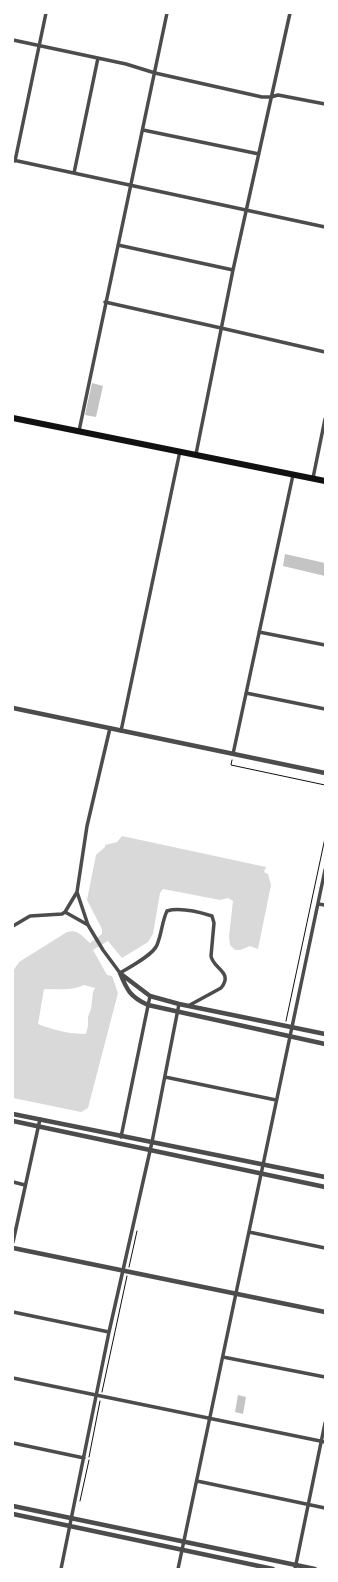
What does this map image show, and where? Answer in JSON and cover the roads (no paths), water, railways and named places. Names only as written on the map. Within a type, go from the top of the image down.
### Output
[{"type":"main road","points":[[13,418],[325,481]]},
{"type":"street","points":[[46,13],[14,161],[325,227]]},
{"type":"street","points":[[79,431],[167,13]]},
{"type":"street","points":[[196,454],[233,270],[290,13]]},
{"type":"street","points":[[13,40],[126,64],[155,73],[262,97],[278,95],[325,104]]},
{"type":"street","points":[[74,173],[98,58]]},
{"type":"street","points":[[143,130],[259,154]]},
{"type":"street","points":[[118,245],[233,270]]},
{"type":"street","points":[[105,302],[325,352]]},
{"type":"street","points":[[313,478],[325,420]]},
{"type":"street","points":[[120,731],[180,451]]},
{"type":"street","points":[[233,754],[293,474]]},
{"type":"street","points":[[259,632],[325,645]]},
{"type":"street","points":[[246,693],[325,709]]},
{"type":"street","points":[[13,708],[325,773]]},
{"type":"street","points":[[13,926],[30,916],[58,915],[65,912],[77,892],[87,826],[110,728]]},
{"type":"street","points":[[178,1569],[325,870]]},
{"type":"street","points":[[77,892],[88,925],[94,936],[102,950],[120,973],[128,991],[138,1000],[148,1005],[325,1044]]},
{"type":"street","points":[[318,904],[325,905]]},
{"type":"street","points":[[120,973],[155,950],[162,929],[164,917],[168,911],[174,909],[212,916],[214,923],[210,956],[212,961],[223,971],[225,977],[224,984],[221,988],[188,1006]]},
{"type":"street","points":[[65,912],[88,925]]},
{"type":"street","points":[[120,973],[150,996],[188,1006],[325,1034]]},
{"type":"street","points":[[121,1137],[150,996]]},
{"type":"street","points":[[61,1569],[109,1332],[126,1271],[179,1004]]},
{"type":"street","points":[[165,1077],[276,1100]]},
{"type":"street","points":[[13,1114],[325,1177]]},
{"type":"street","points":[[13,1242],[40,1119]]},
{"type":"street","points":[[13,1121],[325,1187]]},
{"type":"street","points":[[13,1182],[25,1185]]},
{"type":"street","points":[[249,1232],[325,1248]]},
{"type":"street","points":[[13,1248],[325,1312]]},
{"type":"street","points":[[13,1312],[109,1332]]},
{"type":"street","points":[[222,1357],[325,1377]]},
{"type":"street","points":[[13,1378],[323,1442]]},
{"type":"street","points":[[295,1567],[323,1442],[325,1423]]},
{"type":"street","points":[[13,1443],[84,1458]]},
{"type":"street","points":[[197,1481],[325,1508]]},
{"type":"street","points":[[13,1506],[183,1541],[295,1567],[315,1569]]},
{"type":"street","points":[[13,1514],[273,1569]]}]
